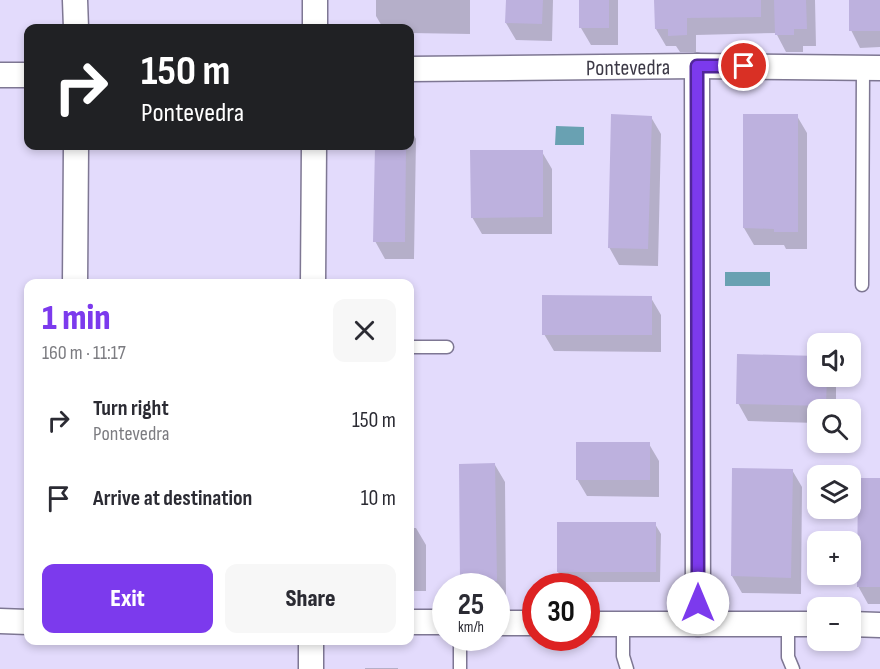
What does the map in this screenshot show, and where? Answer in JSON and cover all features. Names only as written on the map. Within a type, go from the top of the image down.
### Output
[{"type":"street","points":[[75,0],[76,24]]},
{"type":"street","points":[[315,0],[315,24]]},
{"type":"street","points":[[697,66],[698,624]]},
{"type":"street","name":"Pontevedra","points":[[414,69],[697,66],[872,68]]},
{"type":"street","points":[[0,75],[24,75]]},
{"type":"street","points":[[75,279],[76,150]]},
{"type":"street","points":[[313,279],[314,150]]},
{"type":"street","points":[[0,621],[24,622]]},
{"type":"street","points":[[414,622],[432,622]]},
{"type":"street","points":[[600,624],[807,624]]},
{"type":"street","points":[[861,624],[880,625]]},
{"type":"street","points":[[311,645],[311,669]]},
{"type":"lane","points":[[862,285],[872,68]]},
{"type":"lane","points":[[414,347],[447,347]]},
{"type":"lane","points":[[623,624],[623,656],[627,669]]},
{"type":"lane","points":[[788,624],[788,665]]},
{"type":"lane","points":[[460,651],[460,669]]},
{"type":"lane","points":[[617,669],[623,656]]},
{"type":"water","points":[[556,126],[584,127],[584,145],[555,145]]},
{"type":"water","points":[[725,272],[770,272],[770,286],[725,286]]},
{"type":"building","points":[[506,0],[543,0],[542,24],[505,23]]},
{"type":"building","points":[[579,0],[609,0],[609,28],[579,28]]},
{"type":"building","points":[[654,0],[761,0],[761,17],[687,18],[687,35],[668,36],[668,29],[655,29]]},
{"type":"building","points":[[774,0],[806,0],[807,29],[794,29],[794,35],[775,35]]},
{"type":"building","points":[[849,0],[880,0],[880,31],[849,31]]},
{"type":"building","points":[[611,114],[652,116],[648,249],[608,248]]},
{"type":"building","points":[[743,114],[798,114],[798,232],[743,228]]},
{"type":"building","points":[[375,150],[406,150],[405,242],[373,242]]},
{"type":"building","points":[[470,150],[543,150],[543,217],[471,218]]},
{"type":"building","points":[[542,295],[652,296],[652,335],[542,335]]},
{"type":"building","points":[[737,354],[807,356],[807,387],[827,387],[826,399],[807,399],[807,406],[736,404]]},
{"type":"building","points":[[576,442],[650,442],[650,480],[576,480]]},
{"type":"building","points":[[495,463],[497,573],[460,573],[459,464]]},
{"type":"building","points":[[732,468],[793,469],[791,578],[731,576]]},
{"type":"building","points":[[861,478],[880,478],[880,587],[857,587],[861,585],[861,531],[858,531],[858,519],[861,519]]},
{"type":"building","points":[[557,522],[656,522],[656,572],[557,572]]},
{"type":"route","points":[[698,603],[697,66],[744,66]]}]
